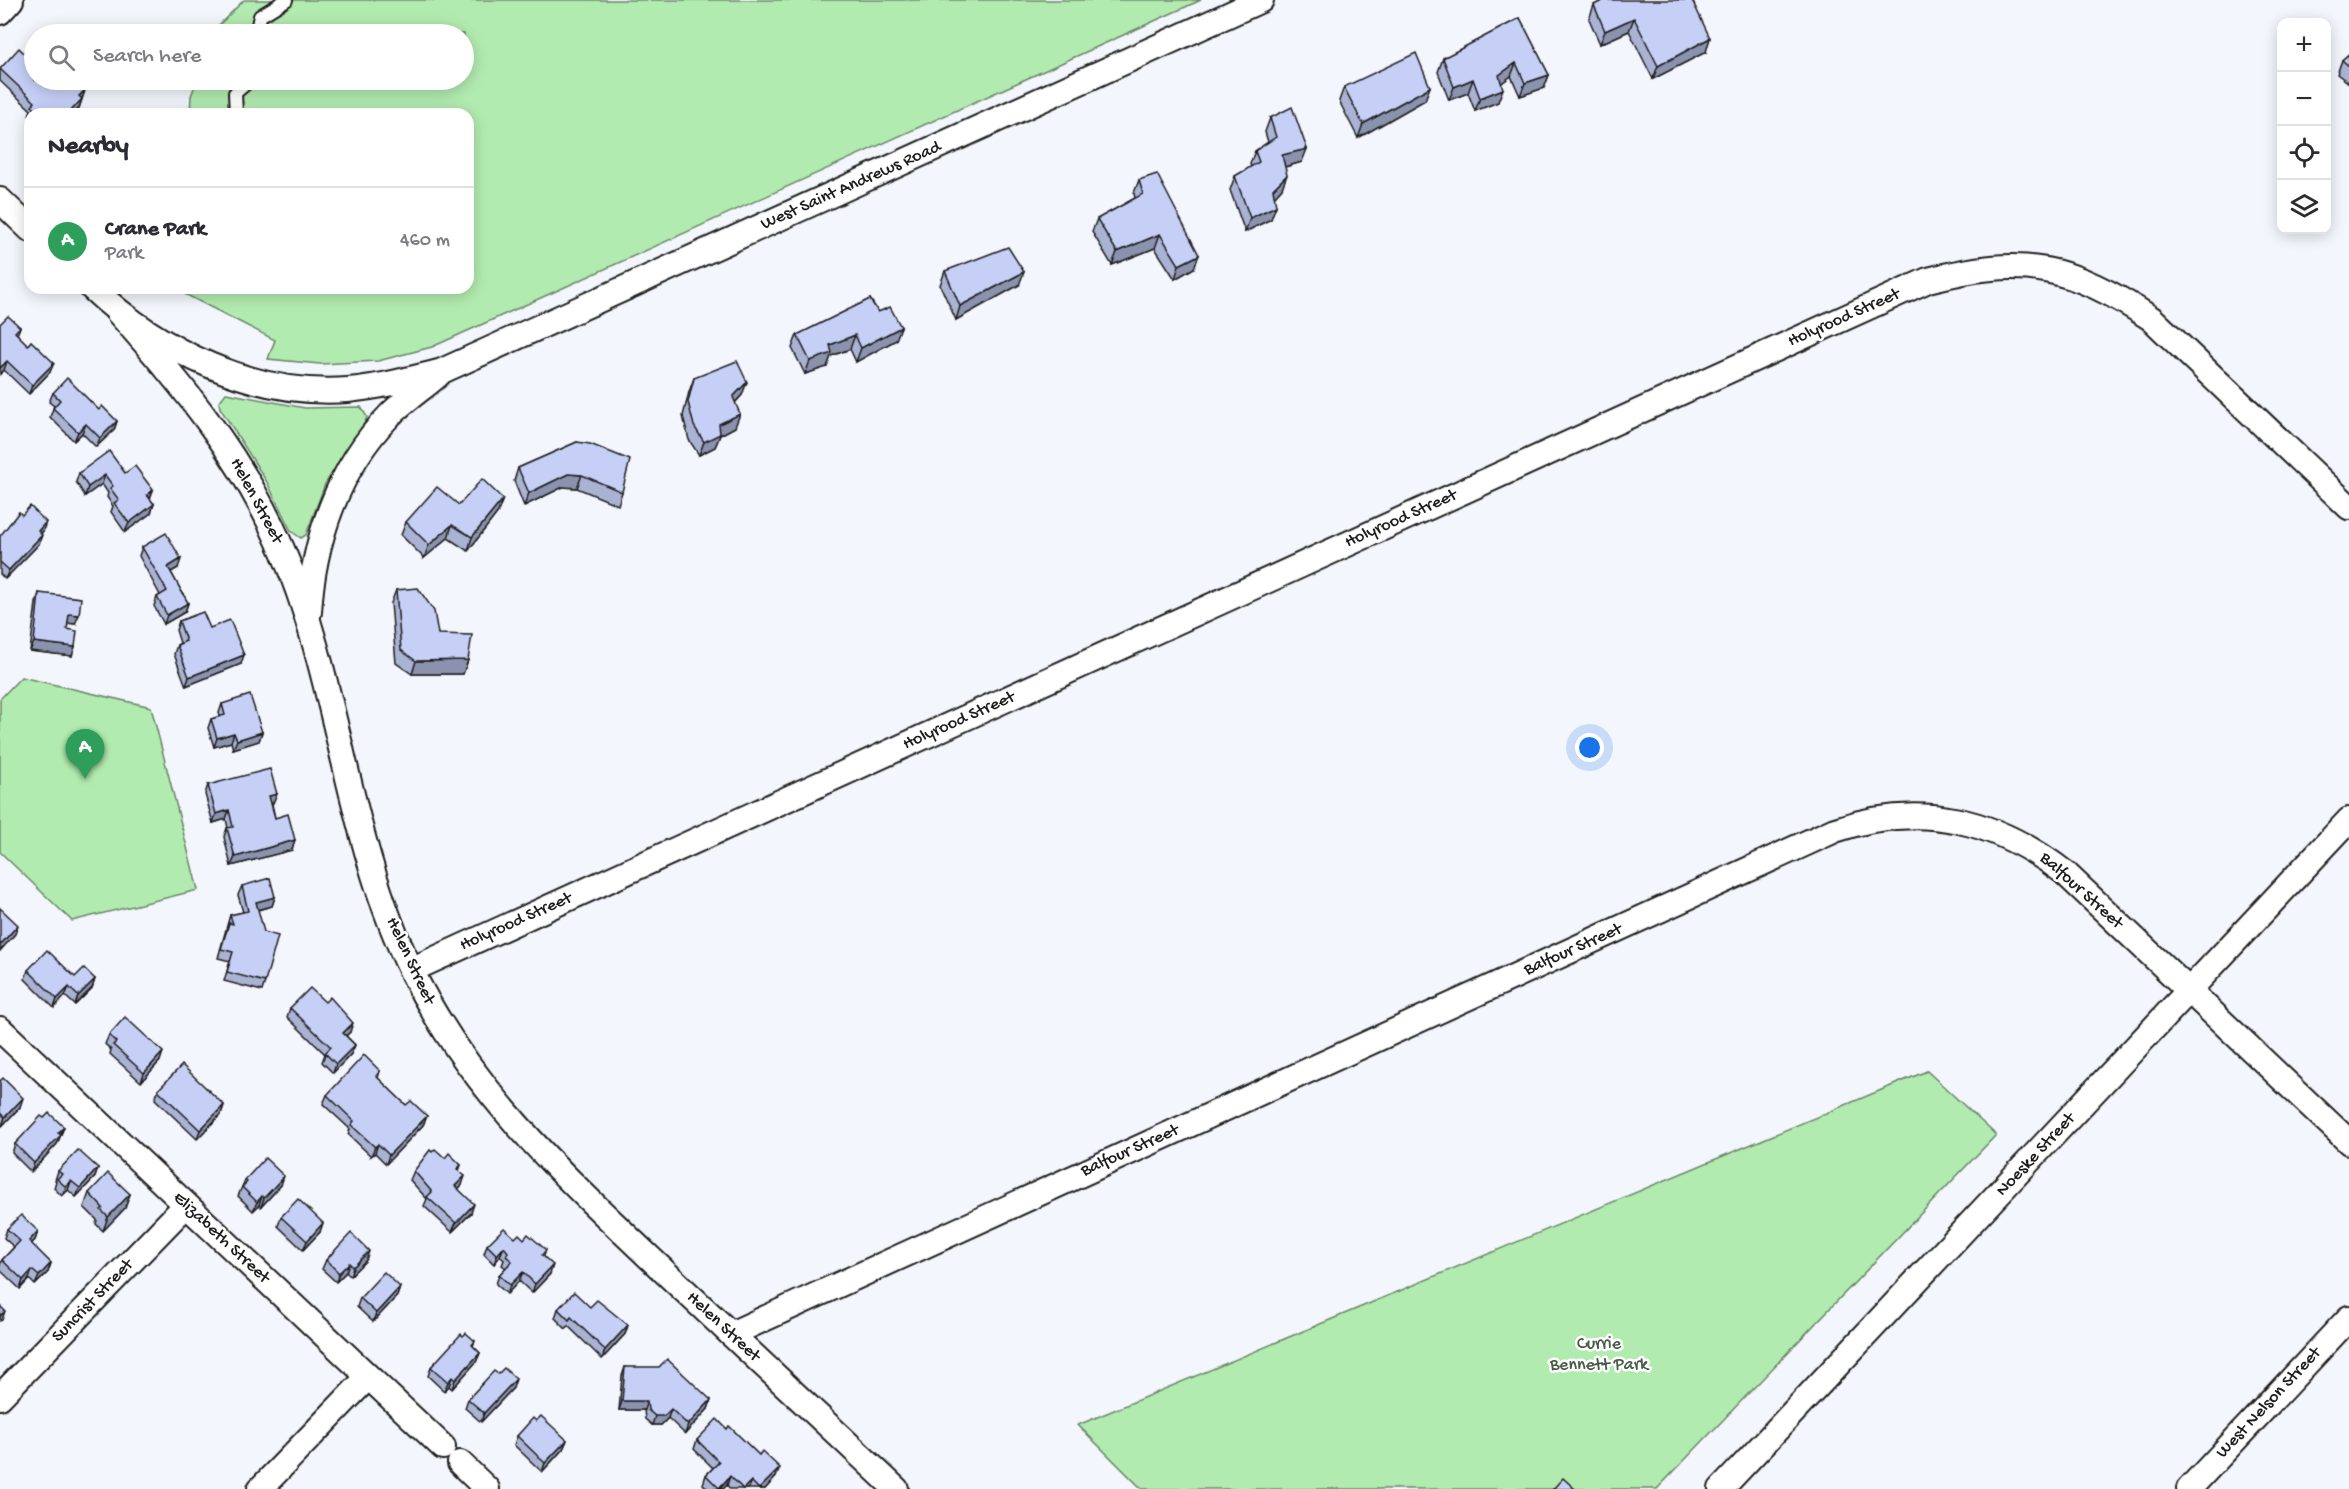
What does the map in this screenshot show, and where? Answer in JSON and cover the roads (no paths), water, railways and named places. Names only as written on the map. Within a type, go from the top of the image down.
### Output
[{"type":"street","points":[[0,12],[11,0]]},
{"type":"street","name":"West Saint Andrews Road","points":[[99,294],[117,311],[168,345],[221,370],[275,386],[347,390],[394,384],[442,371],[1261,0]]},
{"type":"street","points":[[0,200],[24,223]]},
{"type":"street","name":"Holyrood Street","points":[[411,970],[1928,280],[1962,271],[1998,266],[2052,271],[2098,287],[2134,308],[2152,319],[2349,507]]},
{"type":"street","name":"Helen Street","points":[[117,311],[210,421],[235,460],[283,550],[308,623],[381,896],[411,970],[443,1029],[485,1089],[524,1135],[568,1180],[896,1489]]},
{"type":"street","name":"West Saint Andrews Road","points":[[308,623],[311,579],[318,548],[334,501],[349,471],[388,417],[442,371]]},
{"type":"street","name":"Balfour Street","points":[[731,1334],[1835,830],[1858,822],[1900,816],[1943,818],[1982,826],[2010,837],[2039,853],[2065,873],[2349,1142]]},
{"type":"street","name":"Noeske Street","points":[[1720,1489],[2349,820]]},
{"type":"street","name":"Elizabeth Street","points":[[0,1029],[487,1489]]},
{"type":"street","name":"Suncrist Street","points":[[0,1397],[186,1205]]},
{"type":"street","name":"West Nelson Street","points":[[2189,1489],[2349,1318]]},
{"type":"street","points":[[260,1489],[369,1377]]},
{"type":"lane","points":[[258,24],[260,16],[286,0]]},
{"type":"lane","points":[[236,108],[235,93],[238,90]]},
{"type":"place","name":"Crane Park","points":[[85,779]]},
{"type":"park label","name":"Currie Bennett Park","points":[[1599,1354]]}]
